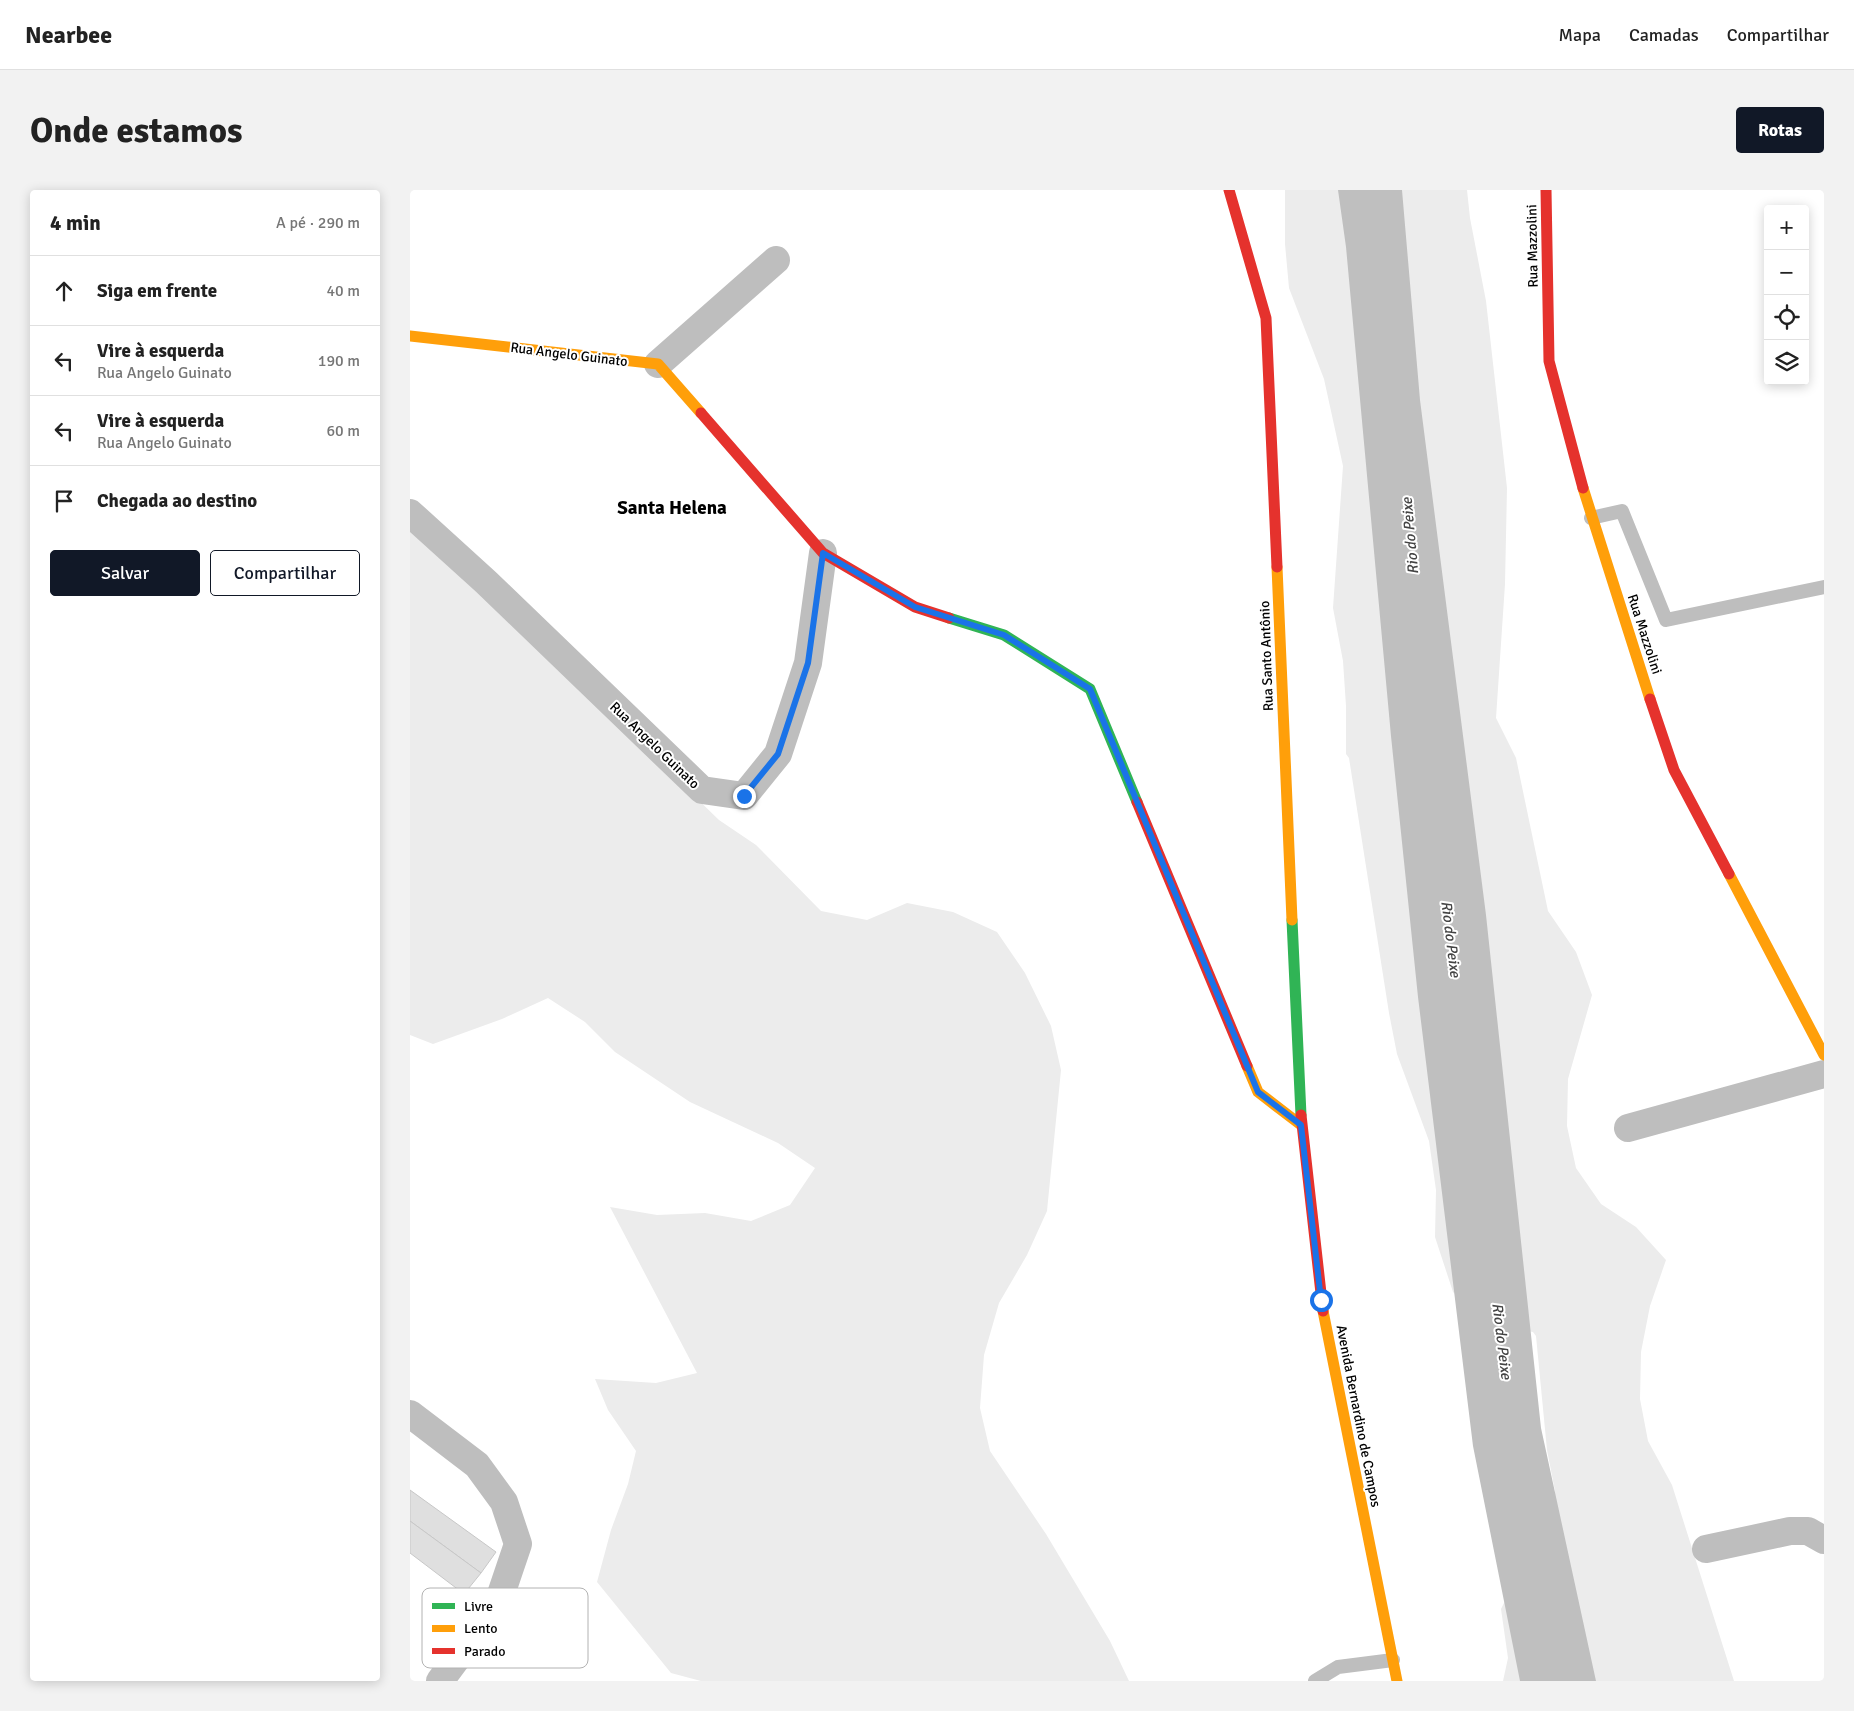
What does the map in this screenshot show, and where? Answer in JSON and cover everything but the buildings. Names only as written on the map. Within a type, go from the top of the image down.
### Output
[{"type":"street","name":"Rua Santo Antônio","points":[[1230,190],[1266,318],[1301,1125]]},
{"type":"street","name":"Rua Mazzolini","points":[[1546,190],[1549,361],[1591,518],[1674,770],[1824,1055]]},
{"type":"street","points":[[776,260],[658,364],[823,553],[915,607],[1004,635],[1090,689],[1258,1092],[1301,1125]]},
{"type":"street","name":"Rua Angelo Guinato","points":[[410,336],[658,364]]},
{"type":"street","name":"Rua Angelo Guinato","points":[[410,513],[486,582],[702,790],[744,796],[778,754],[808,663],[823,553]]},
{"type":"street","points":[[1628,1128],[1824,1074]]},
{"type":"street","name":"Avenida Bernardino de Campos","points":[[1301,1125],[1321,1300],[1397,1681]]},
{"type":"street","points":[[410,1414],[477,1465],[504,1502],[518,1544],[503,1588]]},
{"type":"street","points":[[1706,1549],[1790,1530],[1808,1531],[1824,1540]]},
{"type":"street","points":[[440,1681],[450,1668]]},
{"type":"lane","points":[[1591,518],[1622,511],[1666,620],[1824,587]]},
{"type":"lane","points":[[1315,1681],[1338,1667],[1393,1660]]},
{"type":"shaded area","points":[[1285,190],[1467,190],[1470,218],[1486,301],[1507,488],[1505,584],[1496,718],[1516,758],[1548,911],[1576,952],[1592,995],[1568,1079],[1567,1126],[1576,1168],[1601,1204],[1636,1227],[1666,1260],[1650,1306],[1641,1352],[1640,1399],[1648,1441],[1672,1485],[1734,1681],[1503,1681],[1508,1658],[1501,1609],[1521,1569],[1554,1539],[1555,1491],[1547,1450],[1536,1336],[1533,1332],[1487,1323],[1453,1292],[1435,1237],[1436,1190],[1429,1141],[1397,1054],[1349,758],[1346,754],[1346,706],[1343,661],[1333,608],[1343,466],[1324,379],[1289,288],[1285,244]]},
{"type":"shaded area","points":[[410,520],[719,820],[756,845],[821,911],[867,920],[907,903],[953,912],[997,932],[1025,973],[1051,1026],[1061,1070],[1047,1211],[1027,1255],[999,1303],[984,1355],[980,1408],[990,1451],[1046,1534],[1110,1641],[1129,1681],[701,1681],[671,1673],[597,1582],[611,1530],[628,1484],[636,1451],[608,1410],[595,1379],[656,1383],[697,1373],[610,1207],[657,1215],[705,1213],[751,1221],[790,1205],[815,1168],[778,1143],[690,1102],[615,1052],[585,1022],[548,998],[502,1019],[433,1044],[410,1035]]},
{"type":"water","name":"Rio do Peixe","points":[[1338,190],[1402,190],[1420,400],[1486,915],[1541,1428],[1596,1681],[1520,1681],[1473,1446],[1418,997],[1391,736],[1346,247]]},
{"type":"traffic: fast","points":[[949,618],[1004,635],[1090,689],[1137,802]]},
{"type":"traffic: fast","points":[[1292,920],[1301,1115]]},
{"type":"traffic: slow","points":[[410,336],[658,364],[701,413]]},
{"type":"traffic: slow","points":[[1583,488],[1650,699]]},
{"type":"traffic: slow","points":[[1277,567],[1292,920]]},
{"type":"traffic: slow","points":[[1729,874],[1824,1055]]},
{"type":"traffic: slow","points":[[1247,1066],[1258,1092],[1301,1125]]},
{"type":"traffic: slow","points":[[1323,1311],[1397,1681]]},
{"type":"traffic: jam","points":[[1229,190],[1266,318],[1277,567]]},
{"type":"traffic: jam","points":[[1546,190],[1549,361],[1583,488]]},
{"type":"traffic: jam","points":[[701,413],[823,553],[915,607],[949,618]]},
{"type":"traffic: jam","points":[[1650,699],[1674,770],[1729,874]]},
{"type":"traffic: jam","points":[[1137,802],[1247,1066]]},
{"type":"traffic: jam","points":[[1301,1115],[1323,1311]]},
{"type":"district","name":"Santa Helena","points":[[672,507]]},
{"type":"route","points":[[744,796],[778,754],[808,663],[823,553],[915,607],[1004,635],[1090,689],[1258,1092],[1301,1125],[1321,1300]]}]
